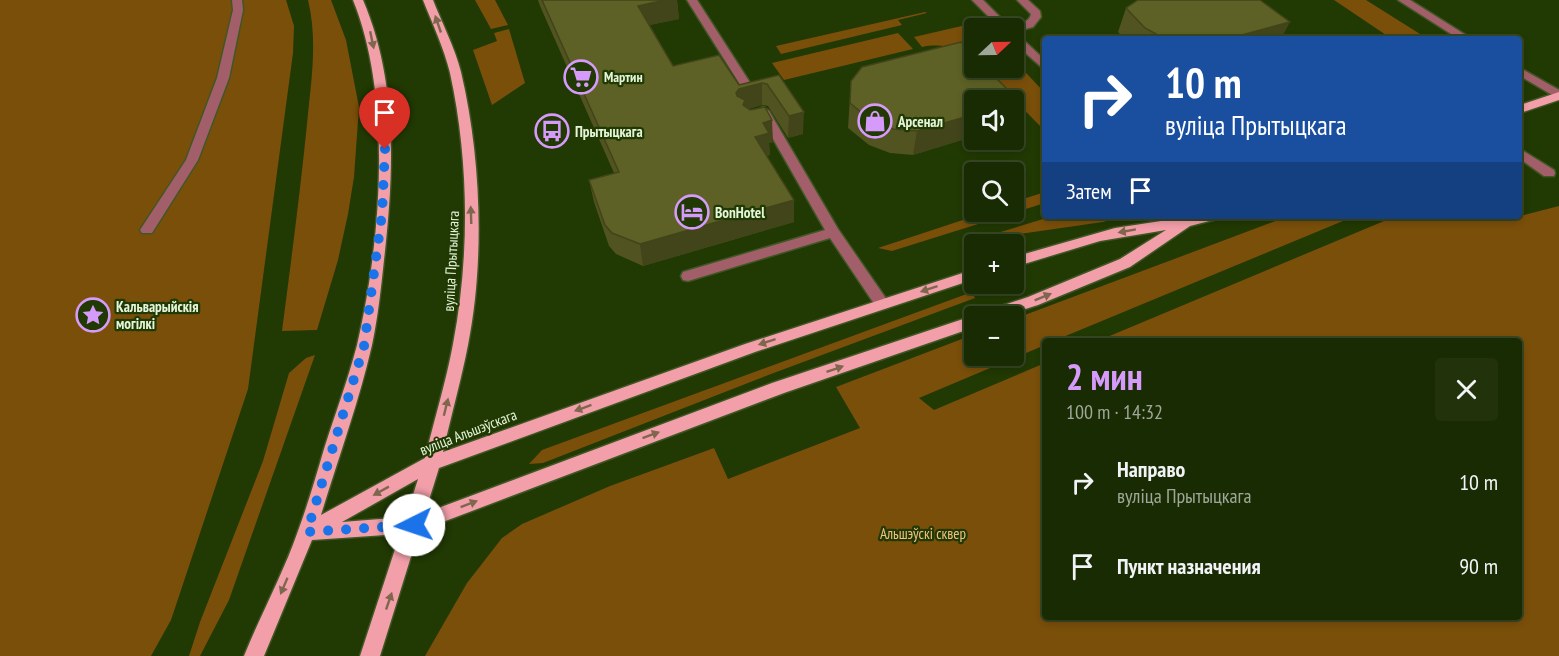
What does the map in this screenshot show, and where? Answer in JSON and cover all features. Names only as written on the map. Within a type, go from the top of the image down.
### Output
[{"type":"main road","points":[[254,656],[307,532],[364,346],[382,214],[385,149],[381,81],[370,28],[358,0]]},
{"type":"main road","name":"вуліца Прытыцкага","points":[[370,656],[414,525],[462,343],[472,220],[467,147],[455,71],[428,0]]},
{"type":"main road","points":[[1522,108],[1559,95]]},
{"type":"main road","points":[[1024,259],[1087,239],[1132,230],[1185,224],[1199,219]]},
{"type":"main road","points":[[1019,306],[1125,263],[1185,224]]},
{"type":"main road","name":"вуліца Альшэўскага","points":[[307,532],[432,463],[750,348],[964,278]]},
{"type":"main road","points":[[307,532],[414,525],[778,388],[964,325]]},
{"type":"lane","points":[[147,230],[192,160],[223,78],[238,10],[237,0]]},
{"type":"lane","points":[[692,0],[750,93]]},
{"type":"lane","points":[[977,0],[996,18]]},
{"type":"lane","points":[[1022,0],[1036,13],[1034,22],[1024,26]]},
{"type":"lane","points":[[1403,0],[1462,36]]},
{"type":"lane","points":[[1024,47],[1042,64]]},
{"type":"lane","points":[[1522,72],[1559,95]]},
{"type":"lane","points":[[748,121],[763,111],[833,232],[882,304]]},
{"type":"lane","points":[[1522,154],[1549,173]]},
{"type":"lane","points":[[688,276],[833,232]]},
{"type":"green space","name":"Кальварыйскія могілкі","points":[[0,0],[286,0],[294,26],[293,53],[248,389],[171,620],[151,656],[0,656]]},
{"type":"green space","points":[[308,0],[331,0],[346,40],[359,107],[354,177],[338,260],[317,330],[282,331],[312,77],[313,31]]},
{"type":"green space","points":[[475,0],[495,0],[508,25],[491,29]]},
{"type":"green space","points":[[1334,0],[1366,0],[1423,36],[1388,36]]},
{"type":"green space","points":[[927,13],[898,20],[902,25],[781,54],[776,46]]},
{"type":"green space","points":[[964,25],[964,52],[950,47],[922,47],[914,37]]},
{"type":"green space","points":[[509,29],[525,83],[492,105],[473,50],[497,41],[494,33]]},
{"type":"green space","points":[[898,33],[913,49],[784,80],[772,63]]},
{"type":"green space","points":[[1024,71],[1042,90],[1042,127],[1024,110],[1024,90],[1005,90],[993,78],[1024,78]]},
{"type":"green space","points":[[1042,193],[1042,204],[1024,210],[1024,199]]},
{"type":"green space","name":"Альшэўскі сквер","points":[[1559,206],[1559,656],[425,656],[467,583],[502,538],[522,524],[610,486],[714,448],[728,479],[860,428],[836,387],[964,338],[964,366],[995,366],[919,398],[934,410],[1042,364],[1042,620],[1522,620],[1522,338],[1105,338],[1389,219],[1522,219],[1522,215]]},
{"type":"green space","points":[[1043,219],[1113,219],[1020,234],[994,234]]},
{"type":"green space","name":"Альшэўскі сквер","points":[[1281,219],[1348,219],[1061,338],[1042,338],[1042,346],[1024,354],[1024,315]]},
{"type":"green space","points":[[964,220],[964,222],[984,222],[892,251],[878,248]]},
{"type":"green space","points":[[967,294],[973,294],[975,298],[543,463],[529,464],[542,450]]},
{"type":"green space","points":[[315,355],[229,600],[200,656],[189,656],[263,461],[289,373],[306,358]]},
{"type":"building","points":[[542,0],[665,0],[638,6],[673,66],[719,55],[739,85],[779,75],[804,112],[789,116],[767,84],[762,83],[739,89],[736,93],[745,100],[743,105],[750,110],[765,107],[772,120],[763,123],[769,133],[755,137],[794,200],[640,244],[612,233],[605,225],[589,180],[619,172]]},
{"type":"building","points":[[1138,0],[1260,0],[1290,22],[1238,36],[1160,36],[1145,28],[1126,8]]},
{"type":"building","points":[[961,42],[964,45],[964,78],[996,78],[1008,90],[964,90],[964,117],[917,131],[893,129],[872,121],[850,103],[851,81],[862,67]]},
{"type":"place","name":"Мартин","points":[[581,77]]},
{"type":"place","name":"Арсенал","points":[[875,121]]},
{"type":"place","name":"Прытыцкага","points":[[552,131]]},
{"type":"place","name":"BonHotel","points":[[692,212]]},
{"type":"place","name":"Кальварыйскія могілкі","points":[[93,315]]},
{"type":"route","points":[[385,149],[382,214],[372,304],[364,346],[307,532],[414,525]]}]
